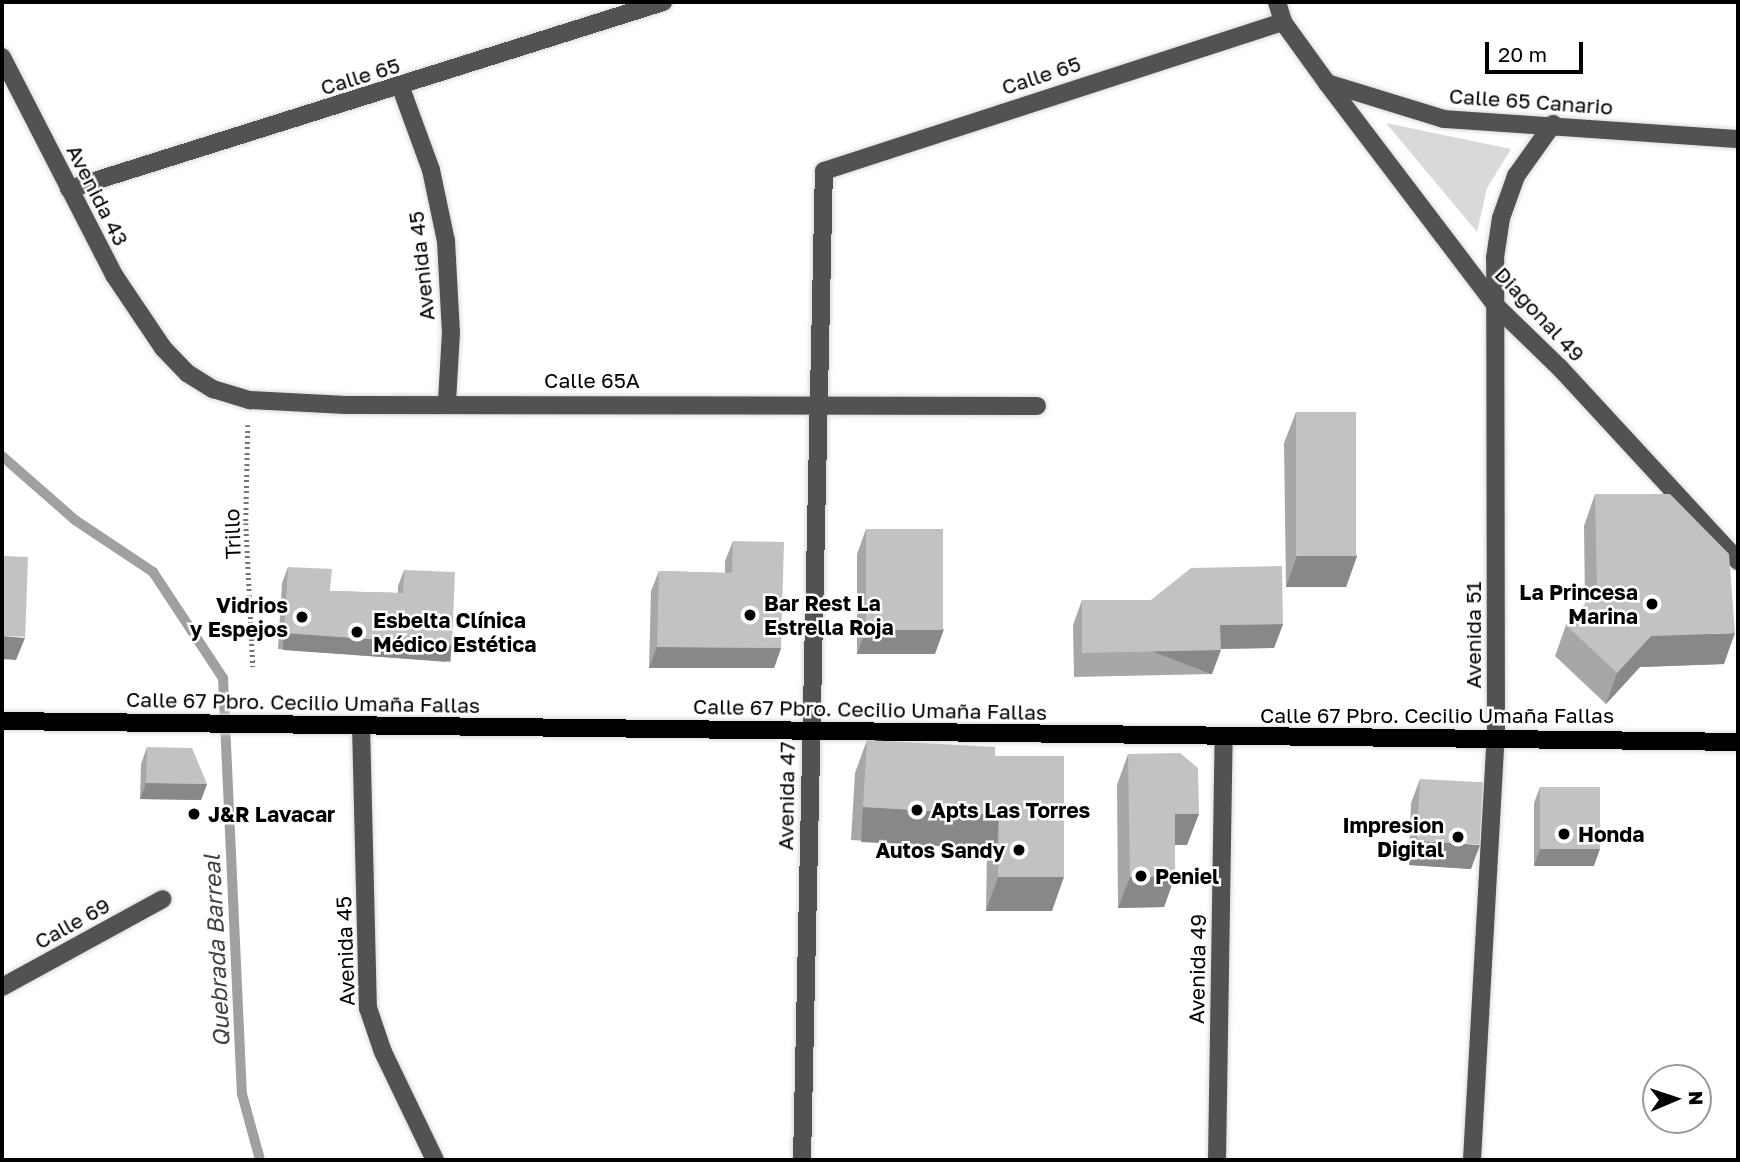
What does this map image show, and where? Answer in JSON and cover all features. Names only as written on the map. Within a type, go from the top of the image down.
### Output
[{"type":"main road","name":"Calle 67 Pbro. Cecilio Umaña Fallas","points":[[2,721],[1738,742]]},
{"type":"street","name":"Calle 65","points":[[69,189],[401,88],[663,2]]},
{"type":"street","points":[[1277,2],[1283,22],[1327,83]]},
{"type":"street","name":"Calle 65","points":[[821,180],[830,166],[1283,22]]},
{"type":"street","name":"Avenida 43","points":[[2,57],[114,275],[163,348]]},
{"type":"street","name":"Calle 65 Canario","points":[[1327,83],[1444,119],[1553,124],[1738,139]]},
{"type":"street","name":"Diagonal 49","points":[[1327,83],[1496,306],[1560,368],[1738,561]]},
{"type":"street","name":"Avenida 45","points":[[401,88],[431,170],[446,241],[451,332],[447,402]]},
{"type":"street","name":"Avenida 51","points":[[1472,1160],[1496,737],[1495,257],[1502,218],[1516,176],[1553,124]]},
{"type":"street","name":"Avenida 47","points":[[802,1160],[821,180]]},
{"type":"street","name":"Calle 65A","points":[[163,348],[187,373],[213,389],[250,400],[346,405],[447,402],[1037,406]]},
{"type":"street","name":"Avenida 45","points":[[361,725],[368,1007],[383,1052],[435,1160]]},
{"type":"street","name":"Avenida 49","points":[[1217,1160],[1224,736]]},
{"type":"street","name":"Calle 69","points":[[2,988],[163,899]]},
{"type":"path","name":"Trillo","points":[[250,400],[246,476],[253,667]]},
{"type":"shaded area","points":[[1386,123],[1511,149],[1487,188],[1477,232]]},
{"type":"building","points":[[1296,412],[1356,412],[1356,556],[1296,556]]},
{"type":"building","name":"La Princesa Marina","points":[[1595,494],[1670,494],[1729,554],[1735,633],[1651,636],[1617,673],[1566,625],[1597,591]]},
{"type":"building","points":[[866,529],[943,529],[943,630],[866,630]]},
{"type":"building","points":[[733,541],[784,542],[781,648],[657,647],[659,571],[732,573]]},
{"type":"building","points":[[2,556],[28,557],[25,637],[2,636]]},
{"type":"building","points":[[1282,566],[1283,624],[1220,625],[1221,650],[1082,653],[1082,600],[1151,600],[1191,568]]},
{"type":"building","points":[[288,567],[332,569],[330,591],[403,593],[404,570],[455,572],[452,645],[284,633]]},
{"type":"building","points":[[867,740],[995,747],[995,756],[1064,756],[1064,877],[998,877],[999,815],[863,807]]},
{"type":"building","points":[[147,747],[192,748],[207,784],[146,783]]},
{"type":"building","points":[[1180,753],[1198,768],[1199,814],[1175,814],[1175,876],[1130,877],[1128,754]]},
{"type":"building","points":[[1420,779],[1483,782],[1480,844],[1417,841]]},
{"type":"building","name":"Honda","points":[[1540,787],[1600,787],[1600,849],[1540,849]]},
{"type":"waterway","name":"Quebrada Barreal","points":[[2,456],[75,520],[153,572],[223,678],[242,1094],[260,1160]]},
{"type":"place","name":"La Princesa Marina","points":[[1652,604]]},
{"type":"place","name":"Bar Rest La Estrella Roja","points":[[750,615]]},
{"type":"place","name":"Vidrios y Espejos","points":[[302,617]]},
{"type":"place","name":"Esbelta Clínica Médico Estética","points":[[357,632]]},
{"type":"place","name":"Apts Las Torres","points":[[917,810]]},
{"type":"place","name":"J&R Lavacar","points":[[194,814]]},
{"type":"place","name":"Honda","points":[[1564,834]]},
{"type":"place","name":"Impresion Digital","points":[[1458,837]]},
{"type":"place","name":"Autos Sandy","points":[[1019,850]]},
{"type":"place","name":"Peniel","points":[[1141,876]]}]
